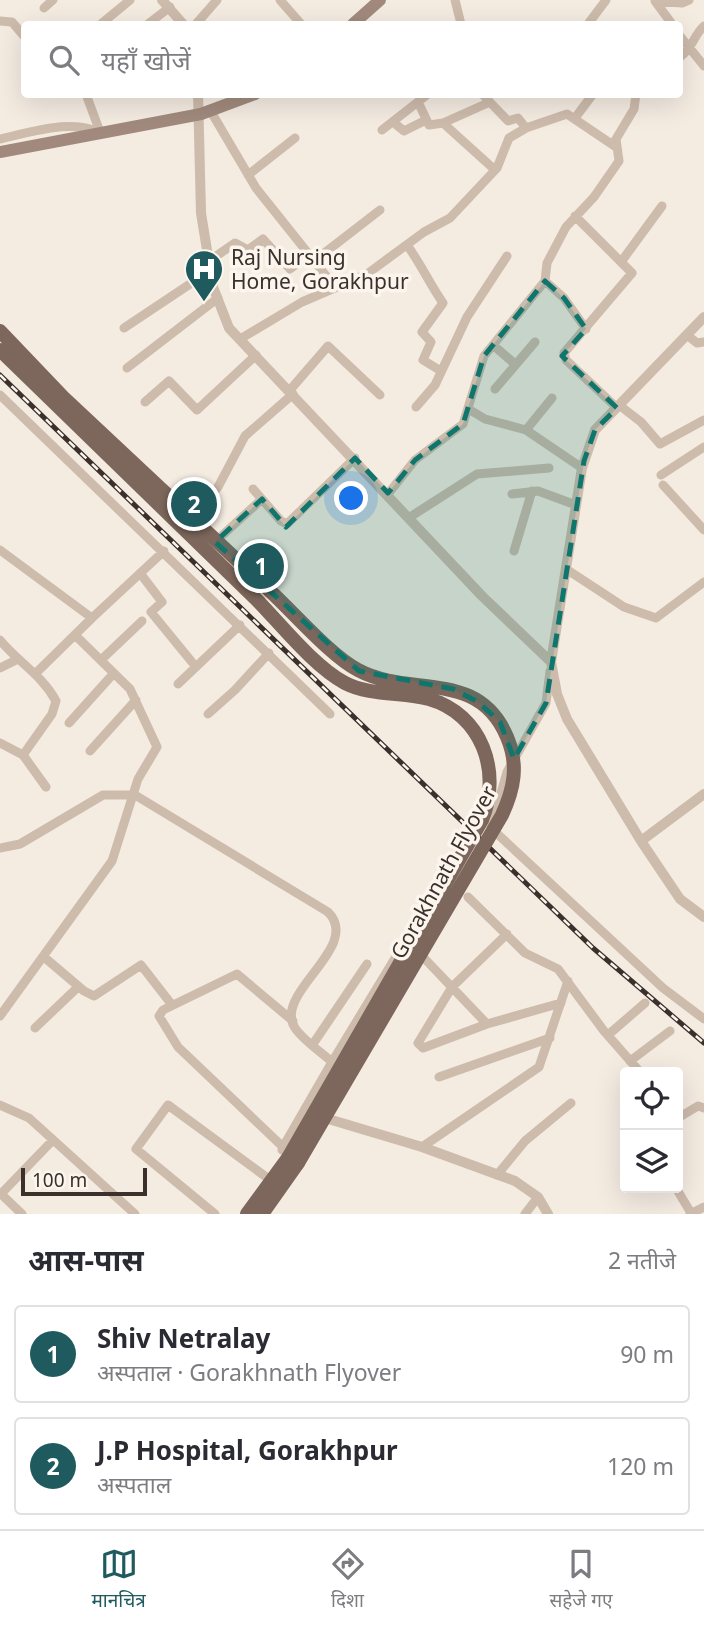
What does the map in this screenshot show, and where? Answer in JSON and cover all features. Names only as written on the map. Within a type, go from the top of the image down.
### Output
[{"type":"main road","points":[[356,21],[380,0]]},
{"type":"main road","points":[[0,152],[205,112],[244,98]]},
{"type":"main road","points":[[0,331],[188,523]]},
{"type":"main road","points":[[0,350],[188,523]]},
{"type":"main road","name":"Gorakhnath Flyover","points":[[188,523],[215,542],[359,671],[453,689],[478,702],[500,722],[514,755],[513,789],[502,815],[288,1158]]},
{"type":"main road","name":"Gorakhnath Flyover","points":[[188,523],[244,588],[345,682],[364,690],[432,700],[455,712],[479,738],[491,776],[489,797],[482,820],[288,1158]]},
{"type":"main road","points":[[262,1214],[288,1158]]},
{"type":"main road","points":[[247,1214],[276,1184]]},
{"type":"street","points":[[44,8],[53,0]]},
{"type":"street","points":[[105,21],[130,0]]},
{"type":"street","points":[[199,21],[217,0]]},
{"type":"street","points":[[280,0],[298,21]]},
{"type":"street","points":[[455,0],[460,21]]},
{"type":"street","points":[[590,21],[606,0]]},
{"type":"street","points":[[654,0],[681,3],[689,0]]},
{"type":"street","points":[[654,0],[669,21]]},
{"type":"street","points":[[151,21],[166,4],[180,21]]},
{"type":"street","points":[[0,21],[12,22],[21,32]]},
{"type":"street","points":[[683,55],[704,26]]},
{"type":"street","points":[[683,41],[704,66]]},
{"type":"street","points":[[87,98],[95,134]]},
{"type":"street","points":[[200,98],[205,112],[248,176],[335,287]]},
{"type":"street","points":[[382,130],[423,98]]},
{"type":"street","points":[[486,98],[508,121],[518,118],[526,128]]},
{"type":"street","points":[[575,118],[590,98]]},
{"type":"street","points":[[388,494],[415,460],[455,433],[470,410],[482,361],[545,281],[547,263],[575,216],[594,197],[618,161],[616,139],[634,109],[635,98]]},
{"type":"street","points":[[418,102],[431,126],[490,102]]},
{"type":"street","points":[[205,112],[201,213],[218,298],[229,328],[355,458],[482,596],[551,662],[557,694],[567,719],[641,841],[680,899],[704,917]]},
{"type":"street","points":[[240,339],[302,302],[368,274],[455,214],[495,170],[509,138],[526,128],[561,115],[575,118],[616,147]]},
{"type":"street","points":[[393,122],[404,131],[426,120]]},
{"type":"street","points":[[443,123],[495,170]]},
{"type":"street","points":[[0,139],[89,126],[95,134]]},
{"type":"street","points":[[248,176],[295,138]]},
{"type":"street","points":[[621,262],[662,206]]},
{"type":"street","points":[[124,328],[210,265],[235,243],[248,250],[263,239],[290,269],[312,258],[380,210]]},
{"type":"street","points":[[575,216],[631,270],[631,277],[564,357],[618,407],[641,422],[660,444],[704,420]]},
{"type":"street","points":[[407,245],[421,263],[427,282],[443,303],[422,330],[431,342],[423,360],[441,371]]},
{"type":"street","points":[[416,407],[435,385],[467,317],[507,256]]},
{"type":"street","points":[[545,281],[564,299],[586,329]]},
{"type":"street","points":[[127,368],[218,298]]},
{"type":"street","points":[[704,317],[595,430],[582,468],[546,703],[507,772],[491,828],[663,988],[704,1019]]},
{"type":"street","points":[[687,335],[696,343],[704,342]]},
{"type":"street","points":[[495,389],[535,342]]},
{"type":"street","points":[[493,345],[515,365]]},
{"type":"street","points":[[188,523],[218,487],[245,436],[291,392],[328,346],[380,395]]},
{"type":"street","points":[[145,402],[169,381],[197,410],[256,355]]},
{"type":"street","points":[[0,395],[330,713]]},
{"type":"street","points":[[526,430],[552,398]]},
{"type":"street","points":[[470,410],[485,419],[526,430],[582,468]]},
{"type":"street","points":[[704,447],[662,480],[704,530]]},
{"type":"street","points":[[253,489],[281,521],[287,524],[355,458]]},
{"type":"street","points":[[410,517],[477,474],[549,468]]},
{"type":"street","points":[[512,494],[532,491],[549,493],[576,505]]},
{"type":"street","points":[[514,551],[532,491]]},
{"type":"street","points":[[215,542],[262,499]]},
{"type":"street","points":[[0,550],[92,618]]},
{"type":"street","points":[[36,673],[163,551]]},
{"type":"street","points":[[566,569],[624,607],[656,618],[704,582]]},
{"type":"street","points":[[139,573],[162,602],[151,612],[196,667]]},
{"type":"street","points":[[101,660],[142,621]]},
{"type":"street","points":[[178,684],[240,625]]},
{"type":"street","points":[[0,1016],[112,861],[141,773],[157,747],[130,689],[75,635]]},
{"type":"street","points":[[0,640],[16,660],[36,673],[57,705],[23,755]]},
{"type":"street","points":[[208,714],[235,690],[269,653]]},
{"type":"street","points":[[0,668],[16,660]]},
{"type":"street","points":[[69,723],[114,673]]},
{"type":"street","points":[[90,751],[136,700]]},
{"type":"street","points":[[0,743],[16,748],[46,786]]},
{"type":"street","points":[[641,841],[704,794]]},
{"type":"street","points":[[0,848],[20,844],[103,795],[135,795],[328,912],[335,919],[337,936],[297,999],[293,1021],[295,1027],[332,1062]]},
{"type":"street","points":[[468,897],[530,956],[553,965],[636,1067]]},
{"type":"street","points":[[507,934],[452,987],[417,1041],[418,1046],[423,1048],[487,1024],[561,1003]]},
{"type":"street","points":[[288,1158],[332,1062],[404,945],[424,958],[487,1024]]},
{"type":"street","points":[[44,957],[89,995],[100,994],[141,965],[172,1005]]},
{"type":"street","points":[[313,1044],[367,964]]},
{"type":"street","points":[[293,1021],[237,974],[172,1005],[159,1016],[178,1047],[288,1158],[295,1161],[325,1118],[422,1147],[515,1181],[538,1197],[548,1214]]},
{"type":"street","points":[[422,1147],[458,1120],[535,1072],[543,1062],[568,981]]},
{"type":"street","points":[[35,1028],[78,987]]},
{"type":"street","points":[[608,1035],[645,1003]]},
{"type":"street","points":[[630,1060],[670,1031]]},
{"type":"street","points":[[439,1077],[550,1038]]},
{"type":"street","points":[[496,1175],[525,1141],[571,1103]]},
{"type":"street","points":[[0,1105],[22,1113],[135,1214]]},
{"type":"street","points":[[215,1214],[136,1149],[168,1105],[276,1184]]},
{"type":"street","points":[[683,1115],[698,1106],[704,1108]]},
{"type":"street","points":[[22,1214],[0,1195],[53,1140]]},
{"type":"street","points":[[679,1193],[690,1214],[704,1207]]},
{"type":"street","points":[[525,1214],[538,1197]]},
{"type":"highlighted area","points":[[545,281],[564,298],[586,329],[562,356],[617,408],[595,430],[584,461],[546,703],[514,759],[500,722],[478,702],[453,689],[359,671],[215,542],[262,499],[286,527],[355,458],[388,493],[415,460],[463,424],[484,356]]},
{"type":"railway","points":[[0,375],[593,948],[704,1043]]},
{"type":"place","name":"Raj Nursing Home, Gorakhpur","points":[[204,303]]},
{"type":"place","name":"J.P Hospital, Gorakhpur","points":[[194,504]]},
{"type":"place","name":"Shiv Netralay","points":[[261,566]]}]
